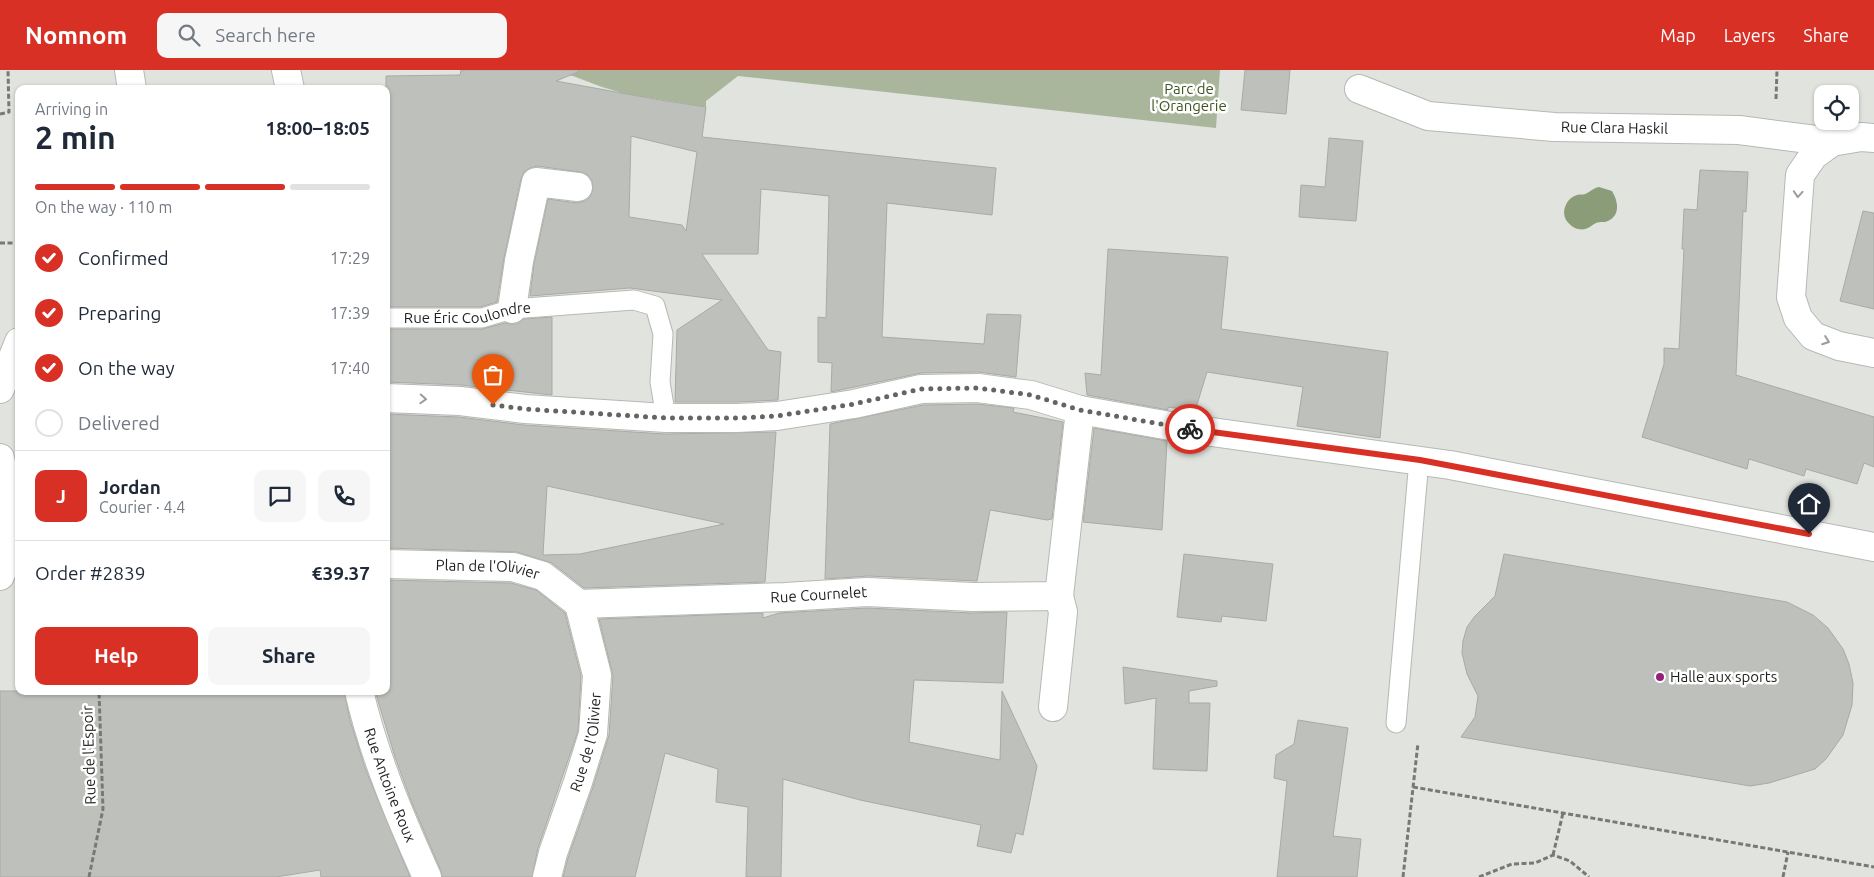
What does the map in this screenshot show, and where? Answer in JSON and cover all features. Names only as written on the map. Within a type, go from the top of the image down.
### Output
[{"type":"street","points":[[129,70],[131,85]]},
{"type":"street","points":[[286,70],[289,85]]},
{"type":"street","name":"Rue Clara Haskil","points":[[1359,89],[1428,116],[1554,127],[1739,130],[1832,142],[1861,137],[1874,138]]},
{"type":"street","points":[[1832,142],[1813,156],[1800,175],[1791,297],[1798,318],[1813,336],[1839,346],[1874,353]]},
{"type":"street","points":[[512,309],[519,261],[536,182],[578,187]]},
{"type":"street","points":[[0,388],[15,352]]},
{"type":"street","points":[[390,398],[460,401],[525,409],[666,418],[777,416],[854,404],[921,389],[978,388],[1031,395],[1080,410],[1176,427],[1420,460],[1874,547]]},
{"type":"street","points":[[1053,707],[1063,612],[1058,596],[1080,410]]},
{"type":"street","points":[[0,458],[9,522],[8,571]]},
{"type":"street","name":"Plan de l'Olivier","points":[[390,564],[513,567],[543,576],[579,604]]},
{"type":"street","name":"Rue Cournelet","points":[[579,604],[785,597],[867,592],[973,597],[1058,596]]},
{"type":"street","name":"Rue de l'Olivier","points":[[548,877],[553,853],[578,782],[592,734],[597,675],[579,604]]},
{"type":"street","name":"Rue Antoine Roux","points":[[360,695],[368,728],[396,806],[427,877]]},
{"type":"lane","name":"Rue Éric Coulondre","points":[[390,318],[482,318],[512,309],[634,300],[655,306],[663,334],[660,382],[666,418]]},
{"type":"lane","points":[[1396,723],[1420,460]]},
{"type":"path","points":[[0,114],[9,112],[8,70]]},
{"type":"path","points":[[0,243],[15,243]]},
{"type":"path","name":"Rue de l'Espoir","points":[[89,877],[103,809],[99,695]]},
{"type":"path","points":[[1414,787],[1874,867]]},
{"type":"path","points":[[1553,856],[1563,813]]},
{"type":"path","points":[[1783,877],[1788,852]]},
{"type":"path","points":[[1479,877],[1512,864],[1535,863],[1553,856],[1570,861],[1589,877]]},
{"type":"green space","name":"Parc de l'Orangerie","points":[[536,70],[1220,70],[1216,128],[738,76],[706,101],[706,107],[626,94],[573,76]]},
{"type":"shaded area","points":[[1599,187],[1612,191],[1617,203],[1617,212],[1608,221],[1598,222],[1586,229],[1573,227],[1566,220],[1564,212],[1566,205],[1573,197],[1585,194]]},
{"type":"building","points":[[461,70],[578,70],[578,72],[556,81],[706,107],[702,137],[996,168],[992,215],[887,203],[882,337],[984,344],[987,314],[1021,315],[1016,377],[978,372],[921,373],[831,392],[832,363],[818,362],[818,317],[826,318],[829,196],[761,189],[758,254],[702,254],[768,350],[781,352],[778,400],[675,402],[677,330],[722,300],[630,288],[530,296],[534,264],[548,199],[577,203],[585,201],[590,197],[593,189],[592,181],[588,175],[580,172],[537,166],[524,172],[504,258],[497,302],[480,307],[390,307],[390,85],[386,85],[386,76],[460,75]],"holes":[[[631,136],[697,152],[686,231],[682,225],[629,217]]]},
{"type":"building","points":[[1245,70],[1290,70],[1286,114],[1241,110]]},
{"type":"building","points":[[1329,138],[1363,141],[1356,221],[1299,217],[1301,185],[1325,187]]},
{"type":"building","points":[[1700,170],[1748,172],[1746,212],[1743,211],[1736,375],[1874,417],[1874,467],[1864,463],[1857,484],[1806,469],[1804,476],[1749,459],[1747,469],[1642,437],[1664,364],[1664,348],[1679,349],[1684,209],[1697,210]]},
{"type":"building","points":[[1863,211],[1874,213],[1874,309],[1840,301]]},
{"type":"building","points":[[1108,249],[1228,257],[1221,329],[1388,352],[1380,438],[1297,426],[1303,387],[1207,372],[1195,411],[1168,407],[1168,410],[1087,395],[1085,373],[1101,375]]},
{"type":"building","points":[[552,317],[552,395],[461,385],[390,382],[390,329],[482,329],[505,323],[517,324],[523,319]]},
{"type":"building","points":[[977,404],[1014,408],[1013,412],[1063,422],[1052,519],[1047,520],[990,510],[977,581],[868,576],[825,579],[830,424],[923,405]]},
{"type":"building","points":[[390,414],[459,417],[524,425],[665,434],[776,432],[765,582],[584,588],[552,563],[517,552],[390,548]],"holes":[[[547,486],[724,524],[580,554],[543,555]]]},
{"type":"building","points":[[1094,428],[1167,441],[1162,530],[1083,522]]},
{"type":"building","points":[[1184,554],[1273,564],[1266,621],[1222,616],[1221,622],[1177,617]]},
{"type":"building","name":"Halle aux sports","points":[[1504,554],[1787,602],[1813,615],[1828,628],[1843,649],[1849,664],[1853,683],[1852,705],[1843,735],[1826,759],[1815,769],[1769,783],[1750,786],[1461,737],[1475,717],[1478,696],[1467,674],[1462,653],[1463,641],[1467,627],[1495,596]]},
{"type":"building","points":[[390,580],[511,583],[536,590],[565,613],[581,676],[578,731],[538,848],[532,877],[442,877],[395,757],[376,695],[390,695]]},
{"type":"building","points":[[867,608],[972,613],[1007,612],[1003,683],[914,680],[909,742],[1000,760],[1002,691],[1037,766],[1023,835],[1016,833],[1011,853],[977,846],[981,825],[860,800],[783,779],[781,877],[746,877],[748,807],[716,802],[718,769],[665,753],[635,877],[563,877],[609,735],[613,676],[599,619],[763,613],[763,618],[779,613]]},
{"type":"building","points":[[1123,667],[1217,681],[1217,686],[1189,691],[1189,703],[1210,703],[1207,771],[1153,769],[1156,698],[1125,704]]},
{"type":"building","points":[[0,691],[15,691],[15,695],[345,695],[350,720],[365,768],[410,877],[321,877],[320,870],[276,877],[0,877]]},
{"type":"building","points":[[1298,720],[1348,728],[1333,836],[1361,839],[1357,877],[1277,877],[1287,781],[1274,778],[1276,755],[1294,744]]},
{"type":"way so far","points":[[493,405],[525,409],[666,418],[737,418],[777,416],[854,404],[921,389],[978,388],[1031,395],[1080,410],[1190,429]]},
{"type":"place","name":"Halle aux sports","points":[[1660,677]]},
{"type":"route","points":[[1190,429],[1420,460],[1809,534]]}]
